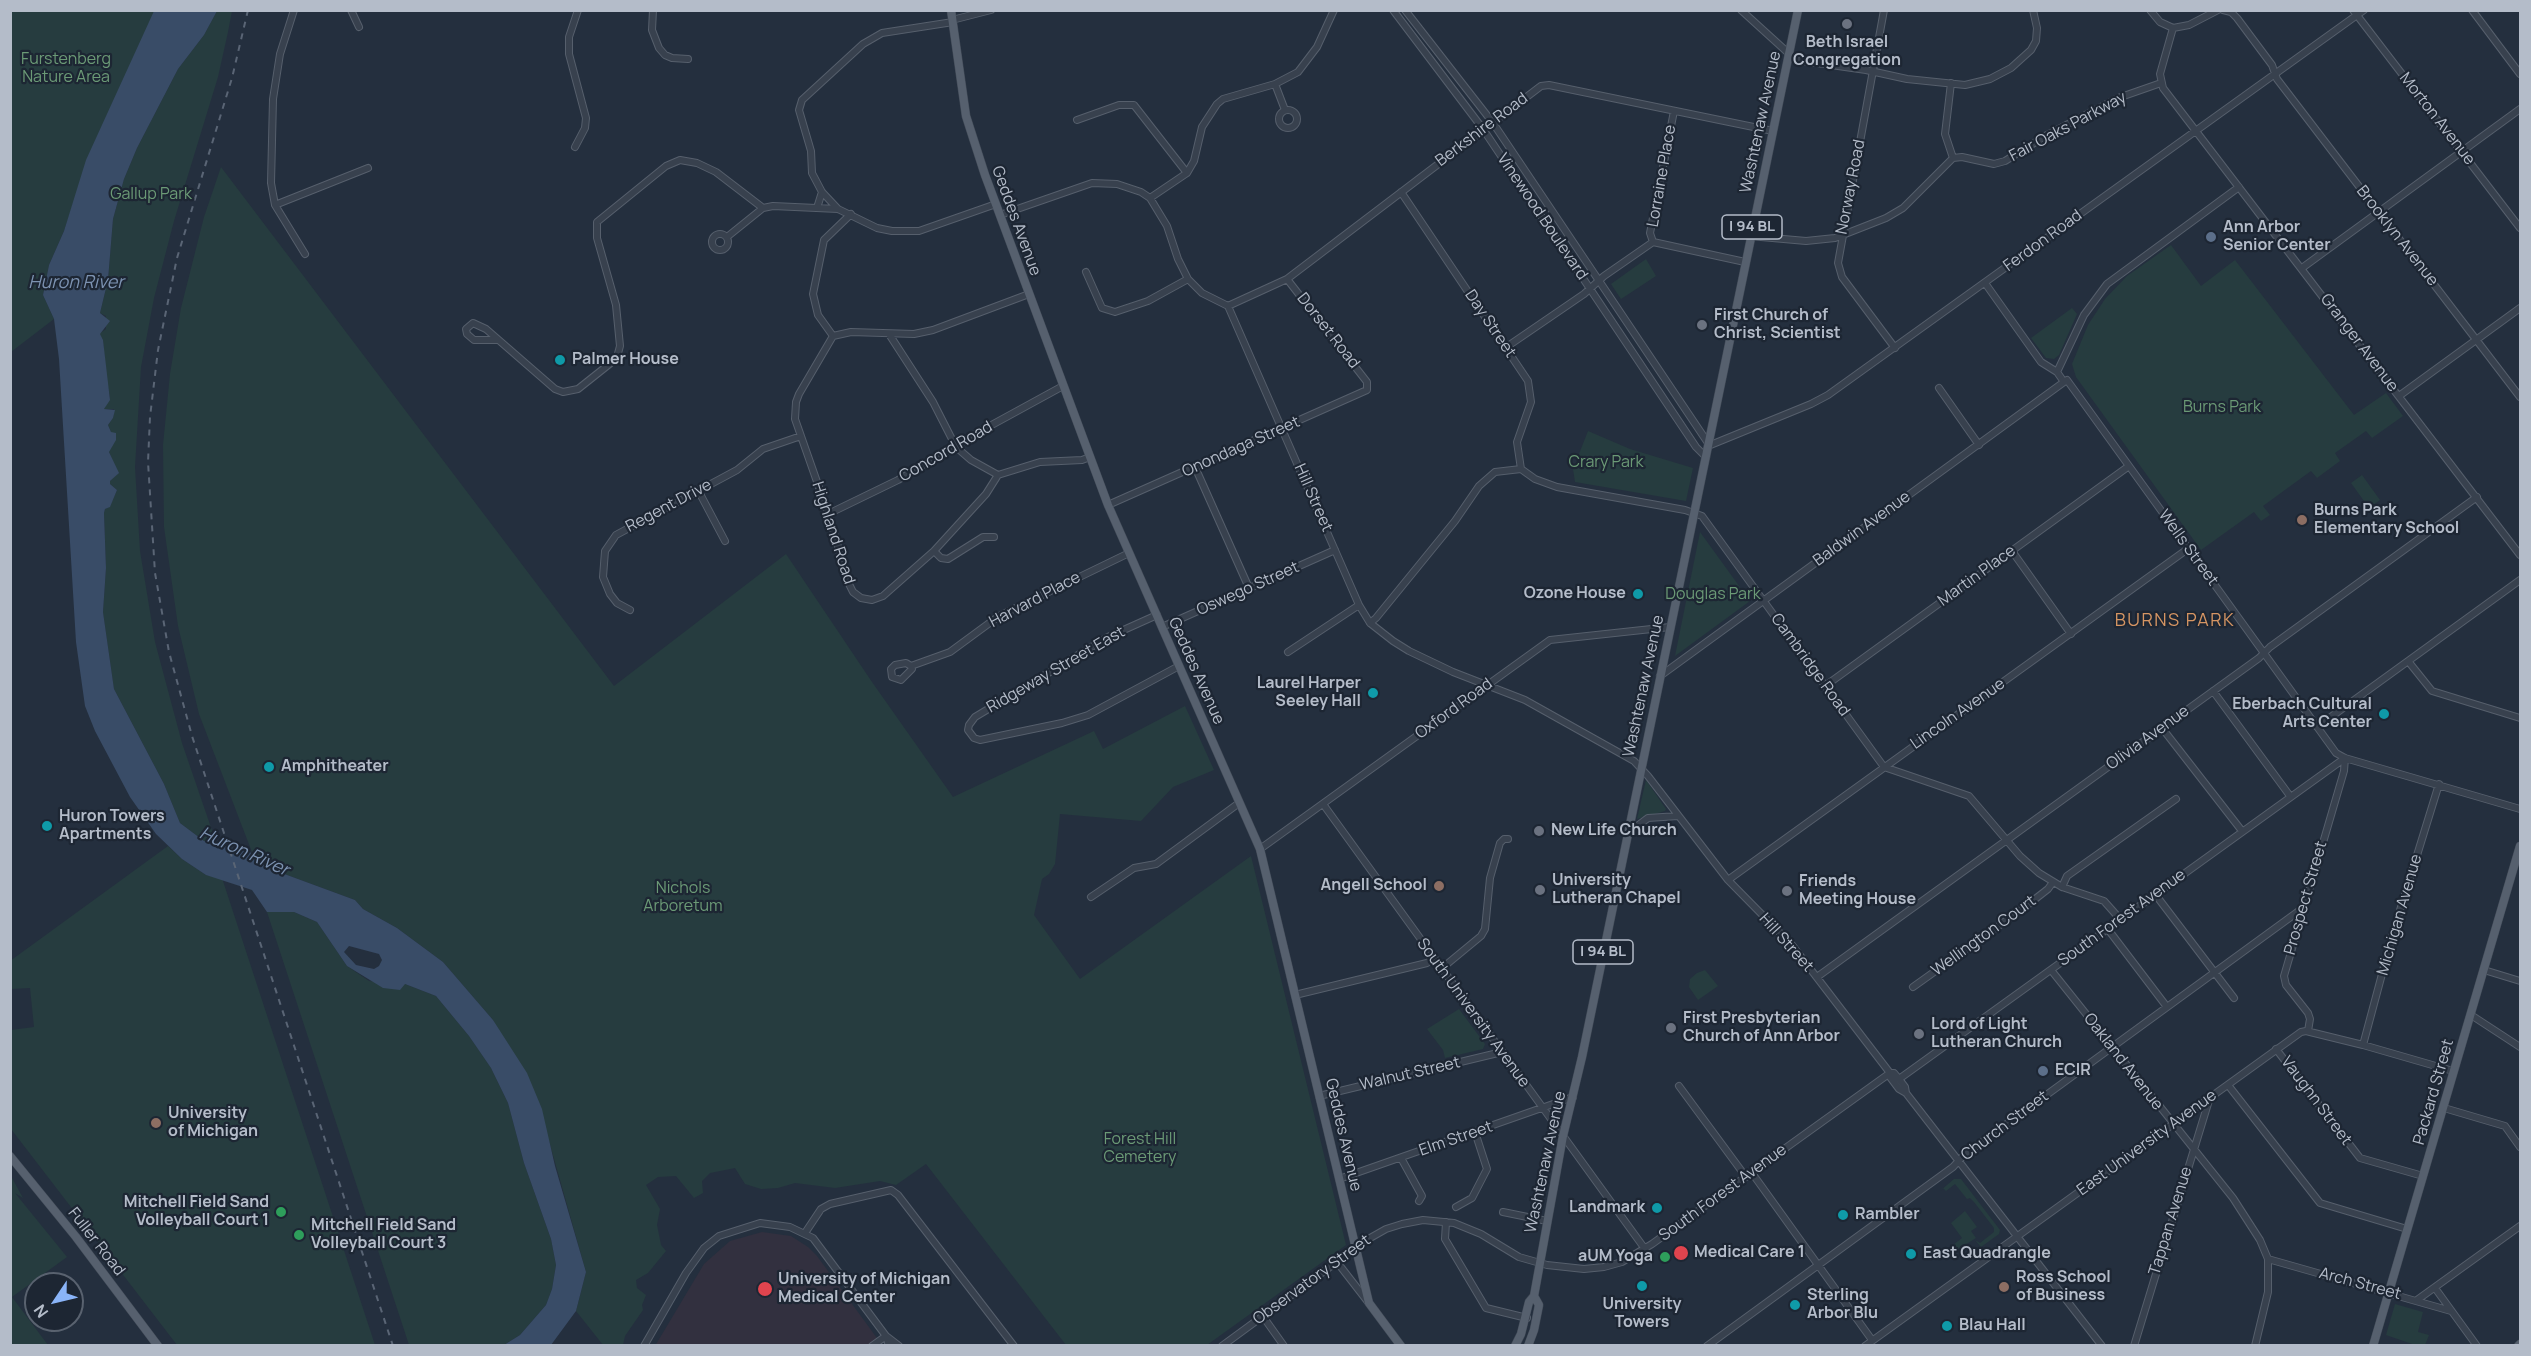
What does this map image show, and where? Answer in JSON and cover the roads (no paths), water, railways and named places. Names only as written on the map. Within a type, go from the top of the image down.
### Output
[{"type":"main road","name":"Geddes Avenue","points":[[951,10],[966,116],[1029,294],[1108,505],[1260,849],[1369,1303],[1401,1346]]},
{"type":"main road","name":"Washtenaw Avenue","points":[[1515,1346],[1527,1318],[1529,1302],[1534,1296],[1563,1136],[1573,1097],[1798,10]]},
{"type":"main road","name":"Packard Street","points":[[2373,1346],[2520,846]]},
{"type":"main road","name":"Fuller Road","points":[[10,1156],[76,1237],[158,1346]]},
{"type":"main road","name":"Washtenaw Avenue","points":[[1528,1346],[1539,1305],[1534,1296]]},
{"type":"street","points":[[294,10],[280,54],[273,99],[271,183],[275,205],[305,254]]},
{"type":"street","points":[[351,10],[359,27]]},
{"type":"street","points":[[575,147],[585,128],[586,118],[569,54],[572,29],[578,10]]},
{"type":"street","points":[[653,10],[652,30],[664,55],[672,58],[688,58]]},
{"type":"street","points":[[838,209],[822,192],[812,173],[811,152],[799,110],[802,100],[863,44],[882,33],[952,21],[991,10]]},
{"type":"street","points":[[1150,198],[1188,173],[1194,161],[1202,127],[1216,104],[1223,99],[1275,84],[1290,77],[1305,65],[1334,10]]},
{"type":"street","name":"Vinewood Boulevard","points":[[1393,10],[1483,129],[1696,447],[1706,456]]},
{"type":"street","name":"Vinewood Boulevard","points":[[1405,10],[1493,123],[1708,444]]},
{"type":"street","points":[[1741,10],[1796,60],[1907,79],[1976,84],[2011,68],[2031,50],[2036,41],[2037,28],[2033,10]]},
{"type":"street","name":"Norway Road","points":[[1884,10],[1838,260],[1842,277],[1895,348]]},
{"type":"street","points":[[2150,10],[2160,22],[2173,28],[2189,25],[2218,10]]},
{"type":"street","name":"Brooklyn Avenue","points":[[2223,10],[2231,12],[2237,18],[2272,65],[2277,79],[2520,397]]},
{"type":"street","name":"Ferdon Road","points":[[1708,444],[1816,402],[2276,75],[2355,13],[2364,10]]},
{"type":"street","points":[[2472,10],[2520,74]]},
{"type":"street","name":"Morton Avenue","points":[[2355,13],[2520,228]]},
{"type":"street","points":[[2161,83],[2160,74],[2173,28]]},
{"type":"street","points":[[1750,236],[1806,241],[1842,236],[1886,218],[1903,208],[1953,158],[1945,134],[1951,83]]},
{"type":"street","name":"Granger Avenue","points":[[2161,83],[2520,555]]},
{"type":"street","name":"Fair Oaks Parkway","points":[[1953,158],[1962,157],[1994,164],[2005,161],[2047,135],[2118,98],[2161,83]]},
{"type":"street","points":[[1275,84],[1285,110]]},
{"type":"street","name":"Berkshire Road","points":[[1228,306],[1287,279],[1537,88],[1545,85],[1773,131]]},
{"type":"street","points":[[1077,120],[1119,105],[1134,105],[1188,173]]},
{"type":"street","points":[[2302,268],[2520,109]]},
{"type":"street","name":"Lorraine Place","points":[[1653,242],[1650,232],[1674,111]]},
{"type":"street","points":[[497,340],[474,340],[467,334],[466,329],[473,323],[478,324],[529,365],[555,389],[563,392],[571,392],[578,388],[616,357],[620,346],[616,305],[596,228],[597,222],[666,166],[680,160],[697,162],[716,172],[763,208]]},
{"type":"street","points":[[275,205],[368,168]]},
{"type":"street","points":[[1000,215],[1092,183],[1117,184],[1141,192],[1150,198],[1167,226],[1178,259],[1188,279],[1202,293],[1228,306]]},
{"type":"street","points":[[2057,372],[2084,315],[2107,284],[2239,187]]},
{"type":"street","points":[[817,207],[822,192]]},
{"type":"street","name":"Day Street","points":[[1401,192],[1528,381],[1531,402],[1517,442],[1521,469]]},
{"type":"street","points":[[727,237],[763,208],[773,206],[838,209],[877,228],[905,232],[919,231],[996,204]]},
{"type":"street","points":[[851,214],[824,240],[813,294],[818,315],[833,336],[851,332],[914,334],[933,330],[1029,294]]},
{"type":"street","points":[[1505,348],[1653,242],[1745,262]]},
{"type":"street","points":[[1086,272],[1102,308],[1115,312],[1148,301],[1188,279]]},
{"type":"street","name":"Dorset Road","points":[[1287,279],[1369,385]]},
{"type":"street","name":"Wells Street","points":[[1985,283],[2038,358],[2057,372],[2064,382],[2067,380],[2336,753],[2345,758],[2520,809]]},
{"type":"street","name":"Hill Street","points":[[1228,306],[1359,605],[1370,623],[1409,651],[1525,700],[1634,761],[1728,880],[1792,945],[1899,1089],[1906,1093]]},
{"type":"street","points":[[2399,396],[2520,308]]},
{"type":"street","points":[[889,334],[933,402],[956,447],[971,460],[998,475],[1040,462],[1082,460],[1090,457]]},
{"type":"street","name":"Highland Road","points":[[833,336],[796,402],[795,419],[828,514],[849,584],[861,598],[872,600],[883,596],[934,551],[986,494],[998,475]]},
{"type":"street","name":"Baldwin Avenue","points":[[1660,676],[2064,382]]},
{"type":"street","name":"Onondaga Street","points":[[1108,505],[1365,392],[1369,385]]},
{"type":"street","name":"Concord Road","points":[[828,514],[890,485],[1063,386]]},
{"type":"street","points":[[1939,388],[1979,445]]},
{"type":"street","points":[[1664,399],[1674,393]]},
{"type":"street","name":"Regent Drive","points":[[630,610],[617,603],[605,585],[602,568],[609,543],[628,527],[737,470],[764,448],[801,436]]},
{"type":"street","name":"Martin Place","points":[[1825,686],[2129,466]]},
{"type":"street","points":[[1195,467],[1249,588]]},
{"type":"street","points":[[1370,623],[1455,521],[1486,478],[1495,472],[1521,469],[1535,479],[1557,487],[1693,512]]},
{"type":"street","points":[[698,490],[725,541]]},
{"type":"street","name":"Olivia Avenue","points":[[1817,977],[2477,497]]},
{"type":"street","name":"Cambridge Road","points":[[1693,512],[1702,516],[1884,767]]},
{"type":"street","points":[[934,551],[941,558],[951,559],[983,537],[994,537]]},
{"type":"street","name":"Lincoln Avenue","points":[[1728,880],[2188,548]]},
{"type":"street","name":"Oswego Street","points":[[1162,627],[1335,550]]},
{"type":"street","points":[[2012,551],[2071,634]]},
{"type":"street","name":"Harvard Place","points":[[912,666],[950,651],[999,616],[1129,553]]},
{"type":"street","points":[[2317,727],[2520,580]]},
{"type":"street","points":[[1288,652],[1359,605]]},
{"type":"street","name":"Ridgeway Street East","points":[[1156,615],[1108,637],[975,717],[969,725],[970,735],[980,740],[1088,715],[1179,666]]},
{"type":"street","name":"Oxford Road","points":[[1260,849],[1550,640],[1670,627]]},
{"type":"street","points":[[2408,661],[2432,691],[2520,718]]},
{"type":"street","points":[[2213,691],[2290,796]]},
{"type":"street","points":[[2162,728],[2242,831]]},
{"type":"street","name":"South Forest Avenue","points":[[1899,1079],[2345,758]]},
{"type":"street","name":"Prospect Street","points":[[2308,1031],[2308,1013],[2284,980],[2344,771],[2345,758]]},
{"type":"street","points":[[1884,767],[1969,796],[2028,864],[2062,887],[2104,901],[2120,919]]},
{"type":"street","name":"Michigan Avenue","points":[[2363,1045],[2393,933],[2439,784]]},
{"type":"street","points":[[2062,887],[2067,876],[2176,799]]},
{"type":"street","points":[[1091,897],[1130,871],[1156,864],[1239,803]]},
{"type":"street","name":"South University Avenue","points":[[1323,804],[1645,1249]]},
{"type":"street","points":[[1627,834],[1648,818],[1678,816]]},
{"type":"street","points":[[1441,969],[1477,941],[1485,929],[1490,878],[1500,843],[1508,839]]},
{"type":"street","name":"Wellington Court","points":[[1913,987],[2021,910],[2048,889],[2053,882]]},
{"type":"street","points":[[2155,894],[2234,998]]},
{"type":"street","name":"Church Street","points":[[1712,1344],[1964,1155],[2303,908]]},
{"type":"street","points":[[2107,928],[2167,1006]]},
{"type":"street","points":[[1295,995],[1427,963],[1433,958]]},
{"type":"street","name":"Oakland Avenue","points":[[2050,970],[2172,1125],[2233,1198],[2260,1240],[2268,1259],[2268,1292],[2255,1346]]},
{"type":"street","points":[[2484,970],[2520,981]]},
{"type":"street","points":[[2471,1015],[2520,1047]]},
{"type":"street","points":[[2308,1031],[2453,1071]]},
{"type":"street","name":"East University Avenue","points":[[1864,1346],[2276,1049],[2301,1032],[2308,1031]]},
{"type":"street","name":"Vaughn Street","points":[[2276,1049],[2360,1158],[2423,1176]]},
{"type":"street","name":"Walnut Street","points":[[1319,1096],[1502,1052]]},
{"type":"street","name":"Hill Street","points":[[1890,1075],[1894,1073],[1899,1079],[1906,1093],[2102,1346]]},
{"type":"street","name":"South Forest Avenue","points":[[1539,1264],[1576,1268],[1604,1267],[1622,1262],[1645,1249],[1890,1075]]},
{"type":"street","points":[[2228,1085],[2320,1203],[2407,1228]]},
{"type":"street","points":[[1679,1086],[1818,1265],[1872,1340]]},
{"type":"street","name":"Elm Street","points":[[1339,1179],[1573,1097]]},
{"type":"street","name":"Tappan Avenue","points":[[2134,1346],[2192,1149],[2210,1097]]},
{"type":"street","points":[[2444,1108],[2505,1125],[2520,1147]]},
{"type":"street","points":[[1456,1207],[1472,1198],[1486,1169],[1475,1132]]},
{"type":"street","points":[[1401,1158],[1422,1196],[1419,1201]]},
{"type":"street","points":[[805,1233],[821,1209],[830,1204],[891,1190],[898,1195],[1014,1346]]},
{"type":"street","points":[[1503,1212],[1547,1221]]},
{"type":"street","name":"Observatory Street","points":[[1222,1346],[1356,1246],[1386,1229],[1402,1224],[1423,1220],[1446,1221],[1470,1228],[1506,1251],[1539,1264]]},
{"type":"street","points":[[1446,1221],[1445,1239],[1486,1308],[1527,1318]]},
{"type":"street","points":[[644,1346],[698,1255],[719,1236],[760,1223],[790,1227],[805,1233],[824,1249],[886,1336],[899,1346]]},
{"type":"street","points":[[2416,1300],[2520,1226]]},
{"type":"street","name":"Arch Street","points":[[2268,1259],[2451,1311]]},
{"type":"street","points":[[1337,1262],[1369,1303]]},
{"type":"street","points":[[2434,1288],[2477,1346]]},
{"type":"street","points":[[1263,1315],[1284,1346]]},
{"type":"street","points":[[872,1346],[886,1336]]},
{"type":"street","points":[[886,1336],[889,1346]]},
{"type":"water","name":"Huron River","points":[[154,11],[217,11],[204,35],[178,69],[137,148],[124,179],[113,219],[108,280],[100,313],[110,321],[100,334],[103,340],[110,400],[104,409],[115,410],[108,425],[111,432],[116,433],[116,440],[109,452],[119,473],[110,481],[110,484],[117,490],[110,507],[105,509],[104,513],[106,568],[103,612],[114,689],[164,784],[180,823],[204,841],[250,852],[255,860],[279,872],[355,900],[363,909],[397,928],[443,962],[493,1020],[527,1073],[542,1109],[555,1166],[586,1272],[576,1311],[551,1345],[504,1345],[520,1335],[546,1305],[552,1289],[556,1265],[551,1239],[524,1163],[508,1103],[491,1068],[469,1036],[436,996],[405,984],[400,990],[383,988],[347,966],[317,922],[294,912],[267,912],[252,890],[206,875],[182,859],[156,834],[130,797],[95,731],[85,706],[76,642],[59,359],[54,319],[43,295],[49,265],[64,231],[86,160]],"holes":[[[349,946],[379,954],[382,960],[374,969],[356,965],[344,952]]]},
{"type":"railway","points":[[248,10],[232,78],[177,258],[158,350],[150,417],[148,462],[155,573],[169,652],[192,736],[393,1346]]},
{"type":"place","name":"Beth Israel Congregation","points":[[1847,24]]},
{"type":"place","name":"Ann Arbor Senior Center","points":[[2211,237]]},
{"type":"place","name":"First Church of Christ, Scientist","points":[[1702,325]]},
{"type":"place","name":"Palmer House","points":[[560,360]]},
{"type":"place","name":"Burns Park Elementary School","points":[[2302,520]]},
{"type":"place","name":"Ozone House","points":[[1638,594]]},
{"type":"place","name":"Laurel Harper Seeley Hall","points":[[1373,693]]},
{"type":"place","name":"Eberbach Cultural Arts Center","points":[[2384,714]]},
{"type":"place","name":"Amphitheater","points":[[269,767]]},
{"type":"place","name":"Huron Towers Apartments","points":[[47,826]]},
{"type":"place","name":"New Life Church","points":[[1539,831]]},
{"type":"place","name":"Angell School","points":[[1439,886]]},
{"type":"place","name":"University Lutheran Chapel","points":[[1540,890]]},
{"type":"place","name":"Friends Meeting House","points":[[1787,891]]},
{"type":"place","name":"First Presbyterian Church of Ann Arbor","points":[[1671,1028]]},
{"type":"place","name":"Lord of Light Lutheran Church","points":[[1919,1034]]},
{"type":"place","name":"ECIR","points":[[2043,1071]]},
{"type":"place","name":"University of Michigan","points":[[156,1123]]},
{"type":"place","name":"Landmark","points":[[1657,1208]]},
{"type":"place","name":"Mitchell Field Sand Volleyball Court 1","points":[[281,1212]]},
{"type":"place","name":"Rambler","points":[[1843,1215]]},
{"type":"place","name":"Mitchell Field Sand Volleyball Court 3","points":[[299,1235]]},
{"type":"place","name":"Medical Care 1","points":[[1681,1253]]},
{"type":"place","name":"East Quadrangle","points":[[1911,1254]]},
{"type":"place","name":"aUM Yoga","points":[[1665,1257]]},
{"type":"place","name":"University Towers","points":[[1642,1286]]},
{"type":"place","name":"Ross School of Business","points":[[2004,1287]]},
{"type":"place","name":"University of Michigan Medical Center","points":[[765,1289]]},
{"type":"place","name":"Sterling Arbor Blu","points":[[1795,1305]]},
{"type":"place","name":"Blau Hall","points":[[1947,1326]]},
{"type":"district","name":"BURNS PARK","points":[[2175,621]]},
{"type":"park label","name":"Furstenberg Nature Area","points":[[66,69]]},
{"type":"park label","name":"Gallup Park","points":[[151,195]]},
{"type":"park label","name":"Burns Park","points":[[2222,408]]},
{"type":"park label","name":"Crary Park","points":[[1606,463]]},
{"type":"park label","name":"Douglas Park","points":[[1713,595]]},
{"type":"park label","name":"Nichols Arboretum","points":[[683,898]]},
{"type":"park label","name":"Forest Hill Cemetery","points":[[1140,1149]]}]
